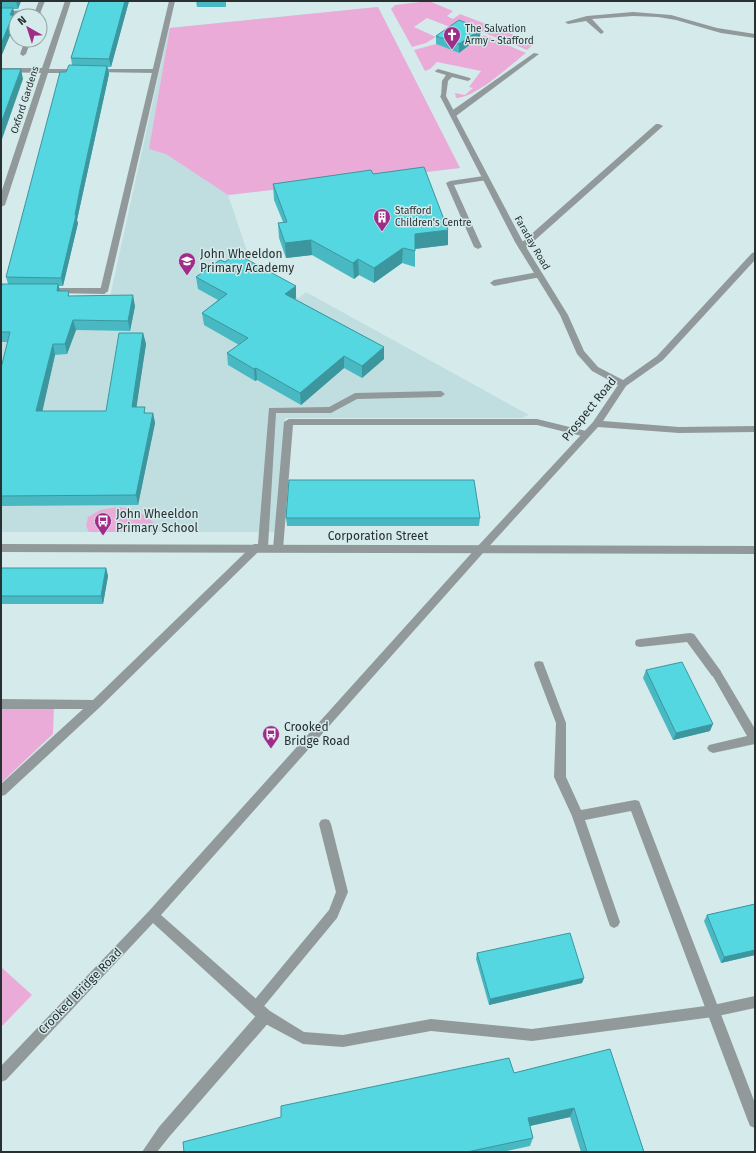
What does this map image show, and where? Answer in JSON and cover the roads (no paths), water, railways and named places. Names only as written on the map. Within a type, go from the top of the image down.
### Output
[{"type":"street","name":"Oxford Gardens","points":[[1,205],[68,1]]},
{"type":"street","points":[[49,291],[104,291],[172,1]]},
{"type":"street","points":[[568,22],[587,18],[629,14],[655,15],[672,17],[717,30],[755,36]]},
{"type":"street","points":[[587,18],[601,32]]},
{"type":"street","points":[[23,54],[25,48]]},
{"type":"street","points":[[453,114],[536,54]]},
{"type":"street","points":[[1,70],[155,71]]},
{"type":"street","points":[[438,72],[468,79]]},
{"type":"street","name":"Faraday Road","points":[[450,74],[445,81],[443,96],[484,178],[522,247],[564,315],[580,352],[595,369],[623,384]]},
{"type":"street","points":[[522,247],[659,126]]},
{"type":"street","points":[[478,246],[450,183],[484,178]]},
{"type":"street","name":"Prospect Road","points":[[480,550],[596,424],[623,384],[660,358],[755,255]]},
{"type":"street","points":[[494,282],[538,274]]},
{"type":"street","points":[[1,791],[95,705],[260,547],[272,410],[331,410],[355,396],[441,394]]},
{"type":"street","points":[[278,549],[289,422],[537,422],[586,434]]},
{"type":"street","points":[[596,424],[679,430],[755,429]]},
{"type":"street","name":"Corporation Street","points":[[1,548],[260,547],[278,549],[755,550]]},
{"type":"street","name":"Crooked Bridge Road","points":[[1,1075],[153,915],[480,550]]},
{"type":"street","points":[[640,643],[690,637],[716,673],[755,739],[713,748]]},
{"type":"street","points":[[539,665],[560,723],[560,777],[578,816],[614,922]]},
{"type":"street","points":[[1,704],[95,705]]},
{"type":"street","points":[[578,816],[635,805],[755,1122]]},
{"type":"street","points":[[149,1152],[260,1012],[333,914],[342,892],[325,824]]},
{"type":"street","points":[[153,915],[260,1012],[303,1038],[343,1041],[431,1025],[532,1035],[713,1011],[755,1002]]},
{"type":"place","name":"The Salvation Army - Stafford","points":[[452,50]]},
{"type":"place","name":"Stafford Children's Centre","points":[[382,232]]},
{"type":"place","name":"John Wheeldon Primary Academy","points":[[187,276]]},
{"type":"place","name":"John Wheeldon Primary School","points":[[103,536]]},
{"type":"place","name":"Crooked Bridge Road","points":[[271,749]]}]
